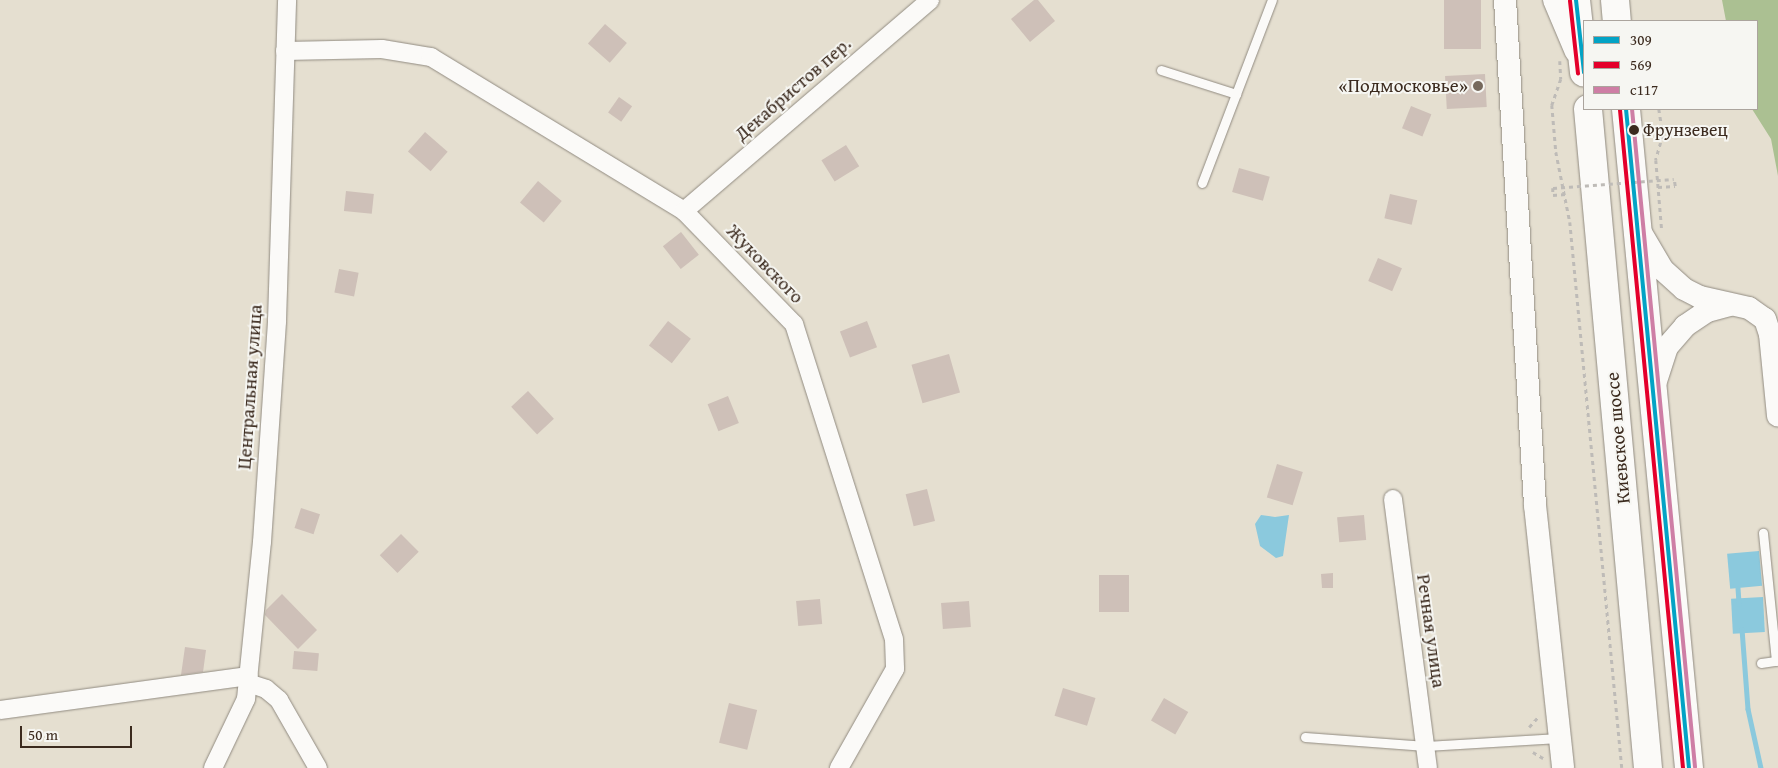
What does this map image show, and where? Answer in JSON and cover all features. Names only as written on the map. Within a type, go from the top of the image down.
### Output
[{"type":"highway","points":[[1576,0],[1583,64]]},
{"type":"highway","points":[[1615,0],[1617,20]]},
{"type":"highway","name":"Киевское шоссе","points":[[1588,110],[1648,768]]},
{"type":"highway","name":"Киевское шоссе","points":[[1626,110],[1689,768]]},
{"type":"street","name":"Центральная улица","points":[[213,768],[233,731],[246,699],[248,680],[277,321],[287,0]]},
{"type":"street","name":"Декабристов пер.","points":[[684,211],[930,0]]},
{"type":"street","points":[[1505,0],[1535,505],[1560,738],[1555,766]]},
{"type":"street","points":[[1554,0],[1583,71]]},
{"type":"street","name":"Жуковского","points":[[285,51],[382,49],[431,57],[684,211],[794,324],[894,639],[895,669],[839,768]]},
{"type":"street","points":[[1637,226],[1656,260],[1671,279],[1700,297],[1749,308],[1765,319],[1770,334],[1778,416]]},
{"type":"street","points":[[1653,395],[1660,362],[1672,340],[1697,317],[1729,305]]},
{"type":"street","name":"Речная улица","points":[[1393,499],[1428,768]]},
{"type":"street","points":[[0,710],[248,680],[266,689],[278,700],[318,768]]},
{"type":"lane","points":[[1202,183],[1272,0]]},
{"type":"lane","points":[[1161,70],[1236,94]]},
{"type":"lane","points":[[1761,663],[1777,661],[1763,533]]},
{"type":"lane","points":[[1305,737],[1426,746],[1560,738]]},
{"type":"path","points":[[1559,52],[1561,79],[1552,105],[1557,165],[1566,194],[1622,768]]},
{"type":"path","points":[[1659,110],[1663,135],[1656,160],[1663,240]]},
{"type":"path","points":[[1566,194],[1554,195],[1553,188],[1674,179],[1675,186],[1658,187]]},
{"type":"path","points":[[1528,749],[1555,766]]},
{"type":"green space","points":[[1722,0],[1778,0],[1778,176],[1771,139],[1753,110],[1758,110],[1758,20],[1726,20]]},
{"type":"water","points":[[1261,515],[1275,517],[1289,515],[1283,556],[1276,558],[1260,546],[1255,524]]},
{"type":"water","points":[[1759,551],[1762,586],[1730,589],[1727,554]]},
{"type":"water","points":[[1763,597],[1765,632],[1733,634],[1731,599]]},
{"type":"building","points":[[1034,0],[1038,0],[1055,21],[1030,42],[1011,19]]},
{"type":"building","points":[[1444,0],[1481,0],[1481,49],[1444,49]]},
{"type":"building","points":[[605,24],[627,43],[610,63],[588,44]]},
{"type":"building","points":[[1485,74],[1487,107],[1447,109],[1445,76]]},
{"type":"building","points":[[619,97],[632,106],[621,122],[608,113]]},
{"type":"building","points":[[1411,106],[1431,114],[1422,136],[1402,128]]},
{"type":"building","points":[[425,132],[448,152],[431,171],[408,152]]},
{"type":"building","points":[[846,145],[859,166],[835,182],[821,160]]},
{"type":"building","points":[[1239,168],[1270,177],[1263,201],[1232,192]]},
{"type":"building","points":[[538,181],[562,201],[544,222],[520,202]]},
{"type":"building","points":[[346,191],[374,194],[372,214],[344,211]]},
{"type":"building","points":[[1390,194],[1417,200],[1412,225],[1384,218]]},
{"type":"building","points":[[681,232],[699,255],[681,269],[663,246]]},
{"type":"building","points":[[1378,258],[1402,268],[1392,291],[1368,281]]},
{"type":"building","points":[[339,269],[359,273],[354,296],[334,293]]},
{"type":"building","points":[[668,321],[691,339],[672,363],[649,345]]},
{"type":"building","points":[[867,321],[877,347],[850,358],[840,331]]},
{"type":"building","points":[[949,354],[960,392],[923,403],[912,365]]},
{"type":"building","points":[[528,391],[554,419],[537,434],[511,407]]},
{"type":"building","points":[[728,396],[739,423],[718,431],[708,404]]},
{"type":"building","points":[[1277,464],[1303,472],[1293,505],[1267,497]]},
{"type":"building","points":[[927,489],[935,521],[914,526],[906,494]]},
{"type":"building","points":[[301,508],[320,514],[314,534],[295,528]]},
{"type":"building","points":[[1364,515],[1366,540],[1339,542],[1337,517]]},
{"type":"building","points":[[401,534],[419,552],[397,573],[380,555]]},
{"type":"building","points":[[1333,573],[1333,588],[1322,588],[1321,574]]},
{"type":"building","points":[[1099,575],[1129,575],[1129,612],[1099,612]]},
{"type":"building","points":[[282,594],[317,630],[298,649],[265,615],[266,610]]},
{"type":"building","points":[[820,599],[822,624],[798,626],[796,601]]},
{"type":"building","points":[[969,601],[971,627],[943,629],[941,603]]},
{"type":"building","points":[[185,647],[206,650],[203,672],[181,675]]},
{"type":"building","points":[[294,651],[319,653],[317,671],[292,669]]},
{"type":"building","points":[[1063,688],[1096,698],[1087,726],[1055,716]]},
{"type":"building","points":[[1164,698],[1188,712],[1175,735],[1151,721]]},
{"type":"building","points":[[729,703],[757,710],[747,750],[719,743]]},
{"type":"waterway","points":[[1738,588],[1739,604]]},
{"type":"waterway","points":[[1742,629],[1748,709],[1761,768]]},
{"type":"transit line","name":"309","points":[[1576,0],[1583,64]]},
{"type":"transit line","name":"569","points":[[1570,1],[1578,74]]},
{"type":"transit line","name":"569","points":[[1620,110],[1683,768]]},
{"type":"transit line","name":"309","points":[[1626,110],[1689,768]]},
{"type":"transit line","name":"с117","points":[[1632,110],[1695,767]]},
{"type":"place","name":"«Подмосковье»","points":[[1478,86]]},
{"type":"place","name":"Фрунзевец","points":[[1634,130]]}]
